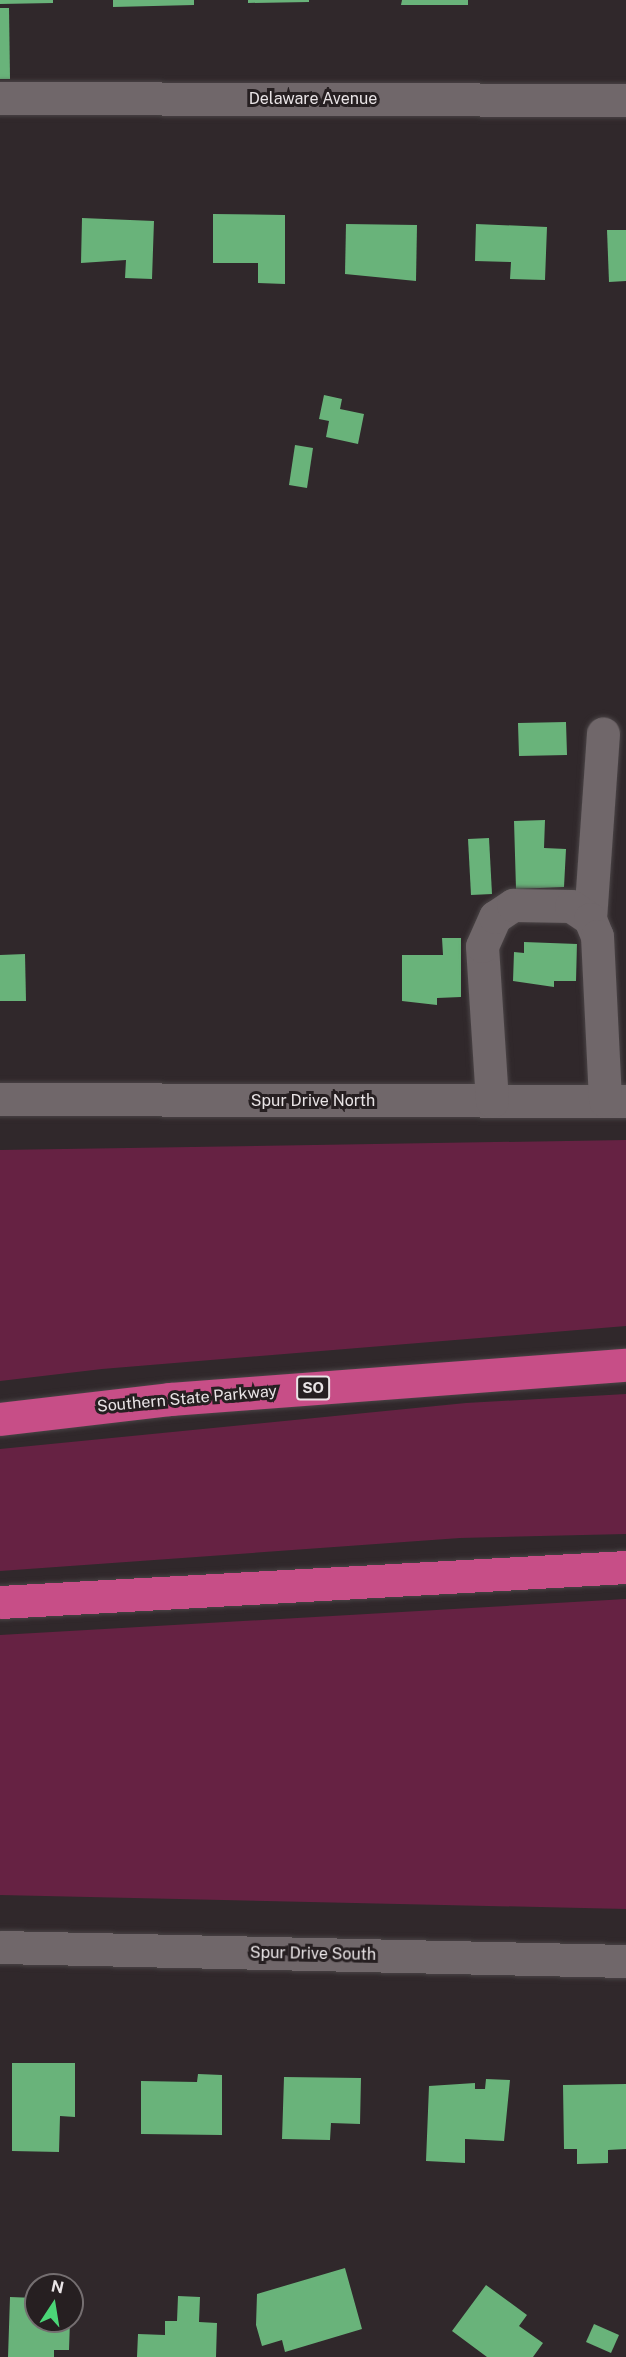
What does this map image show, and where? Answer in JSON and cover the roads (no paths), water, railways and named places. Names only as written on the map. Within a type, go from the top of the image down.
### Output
[{"type":"highway","name":"Southern State Parkway","points":[[0,1419],[170,1399],[626,1365]]},
{"type":"highway","points":[[0,1602],[626,1567]]},
{"type":"street","name":"Delaware Avenue","points":[[0,98],[626,100]]},
{"type":"street","points":[[603,733],[590,919],[597,936],[616,1101]]},
{"type":"street","points":[[492,1101],[482,946],[495,917],[513,905],[571,906],[590,919]]},
{"type":"street","name":"Spur Drive North","points":[[0,1099],[616,1101]]},
{"type":"street","name":"Spur Drive South","points":[[0,1947],[626,1961]]}]
